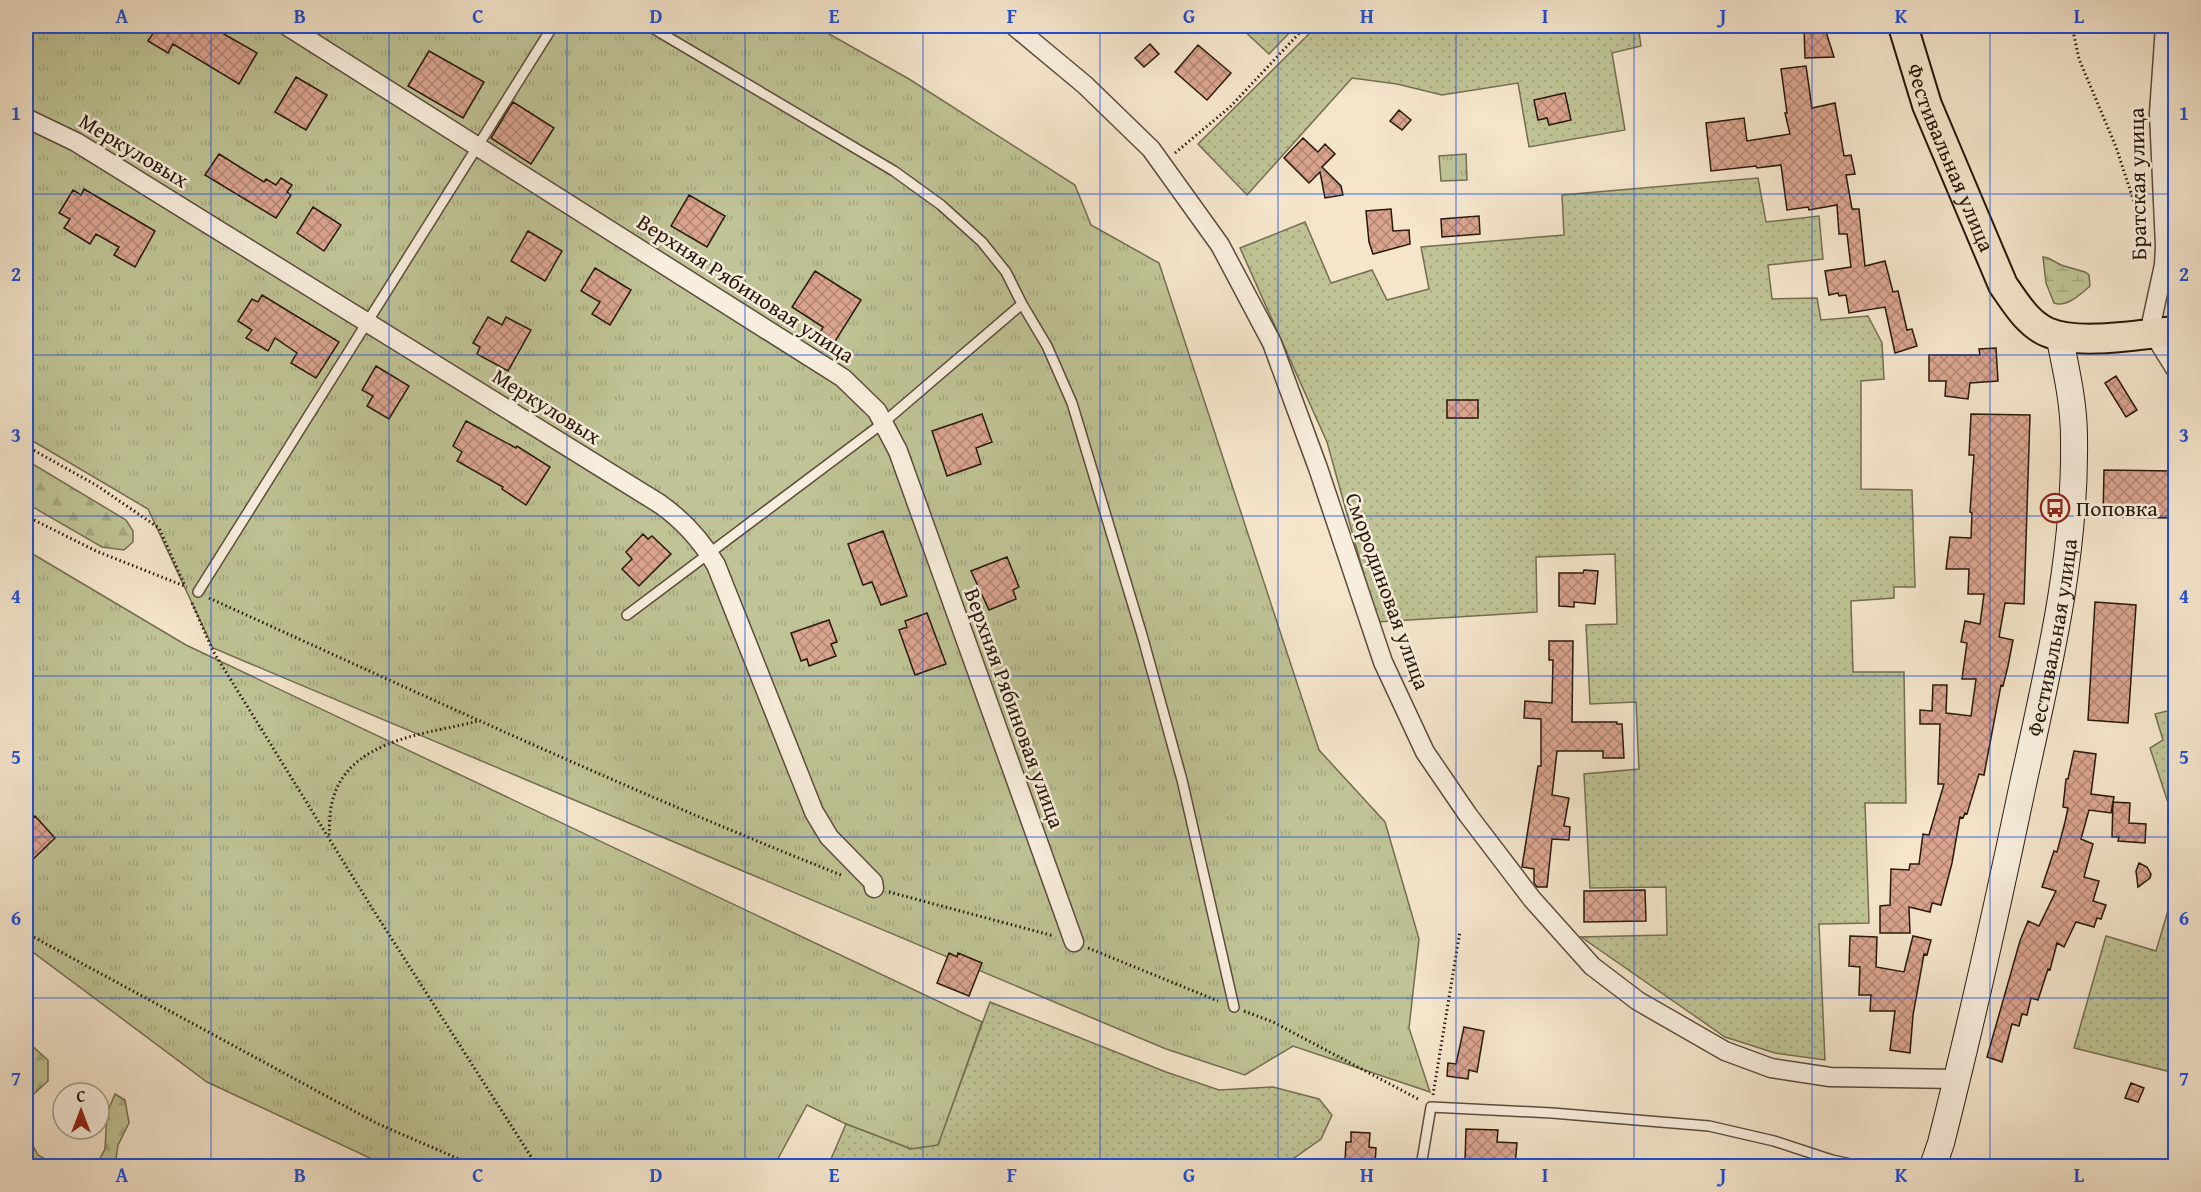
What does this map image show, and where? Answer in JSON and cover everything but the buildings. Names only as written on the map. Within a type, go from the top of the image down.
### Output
[{"type":"main road","name":"Фестивальная улица","points":[[1904,26],[1927,105],[2003,285],[2019,309],[2036,325],[2047,332],[2059,335]]},
{"type":"main road","points":[[2059,335],[2092,339],[2164,332]]},
{"type":"street","name":"Верхняя Рябиновая улица","points":[[287,26],[843,378],[877,411],[898,451],[1074,942]]},
{"type":"street","name":"Смородиновая улица","points":[[1014,26],[1085,85],[1151,149],[1220,245],[1272,343],[1318,468],[1383,662],[1425,752],[1468,815],[1532,899],[1592,966],[1638,1001],[1725,1051],[1771,1068],[1830,1077],[1957,1079]]},
{"type":"street","name":"Братская улица","points":[[2164,26],[2158,113],[2165,246],[2164,265],[2152,320],[2164,332]]},
{"type":"street","name":"Меркуловых","points":[[26,118],[76,142],[660,504],[686,525],[716,565],[814,812],[829,837],[873,882],[874,888]]},
{"type":"street","points":[[2164,332],[2175,370]]},
{"type":"street","name":"Фестивальная улица","points":[[1937,1155],[1957,1079],[2019,804],[2066,572],[2072,513],[2074,438],[2070,386],[2059,335]]},
{"type":"lane","points":[[26,44],[28,26]]},
{"type":"lane","points":[[198,592],[554,26]]},
{"type":"lane","points":[[649,26],[894,171],[941,205],[982,242],[1006,272],[1047,346],[1072,403],[1182,780],[1234,1007]]},
{"type":"lane","points":[[627,615],[883,423],[1022,304]]},
{"type":"lane","points":[[1421,1167],[1431,1107],[1552,1113],[1709,1126],[1774,1141],[1860,1167]]},
{"type":"path","points":[[1162,164],[1230,106],[1306,26]]},
{"type":"path","points":[[2072,26],[2079,59],[2116,147],[2135,205],[2165,246]]},
{"type":"path","points":[[26,446],[96,485],[159,528],[213,651],[537,1167]]},
{"type":"path","points":[[26,516],[96,551],[185,586],[480,721],[735,833],[842,875]]},
{"type":"path","points":[[329,837],[332,802],[343,776],[361,758],[390,742],[480,721]]},
{"type":"path","points":[[874,888],[1074,942],[1272,1022],[1431,1107],[1460,931]]},
{"type":"path","points":[[26,933],[376,1123],[475,1167]]},
{"type":"green space","points":[[26,26],[815,26],[909,79],[1075,185],[1091,225],[1159,263],[1319,750],[1385,822],[1419,939],[1409,1028],[1430,1092],[1293,1046],[1245,1075],[1166,1049],[213,648],[148,509],[26,437]]},
{"type":"green space","points":[[1239,26],[1296,26],[1269,54]]},
{"type":"green space","points":[[1317,26],[1638,26],[1641,46],[1612,53],[1625,130],[1529,147],[1518,83],[1442,95],[1397,84],[1352,78],[1247,195],[1198,144]]},
{"type":"green space","points":[[1466,154],[1467,180],[1441,181],[1439,156]]},
{"type":"green space","points":[[1758,178],[1766,222],[1819,216],[1823,259],[1768,265],[1772,299],[1817,298],[1821,320],[1868,316],[1882,343],[1884,379],[1861,381],[1861,489],[1912,490],[1915,587],[1894,587],[1894,598],[1851,601],[1853,672],[1904,672],[1906,803],[1865,803],[1869,923],[1819,924],[1825,1060],[1775,1053],[1725,1037],[1581,937],[1667,935],[1666,887],[1590,888],[1584,774],[1639,769],[1636,702],[1590,704],[1586,625],[1617,624],[1615,554],[1536,557],[1537,612],[1377,622],[1327,442],[1240,248],[1305,222],[1331,283],[1372,270],[1387,300],[1429,289],[1421,247],[1564,235],[1562,195]]},
{"type":"green space","points":[[2043,257],[2085,272],[2089,275],[2090,286],[2068,302],[2054,303],[2046,283]]},
{"type":"green space","points":[[26,460],[126,520],[133,531],[133,542],[124,550],[102,547],[26,503]]},
{"type":"green space","points":[[26,550],[186,645],[982,1022],[938,1146],[911,1149],[846,1124],[807,1105],[774,1166],[387,1166],[207,1082],[26,947]]},
{"type":"green space","points":[[2176,709],[2175,824],[2150,748],[2163,740],[2155,714]]},
{"type":"green space","points":[[2175,887],[2175,1073],[2074,1048],[2106,936],[2156,951]]},
{"type":"green space","points":[[990,1002],[1166,1072],[1219,1090],[1273,1087],[1319,1099],[1332,1115],[1321,1139],[1293,1159],[1293,1166],[828,1166],[846,1124],[911,1149],[938,1145]]},
{"type":"green space","points":[[26,1045],[31,1045],[48,1060],[48,1081],[26,1101]]},
{"type":"green space","points":[[115,1094],[125,1100],[129,1123],[118,1145],[115,1166],[96,1166],[105,1149],[105,1141],[111,1141],[111,1104]]},
{"type":"green space","points":[[26,1133],[38,1155],[57,1166],[26,1166]]},
{"type":"place","name":"Поповка","points":[[2055,508]]}]
